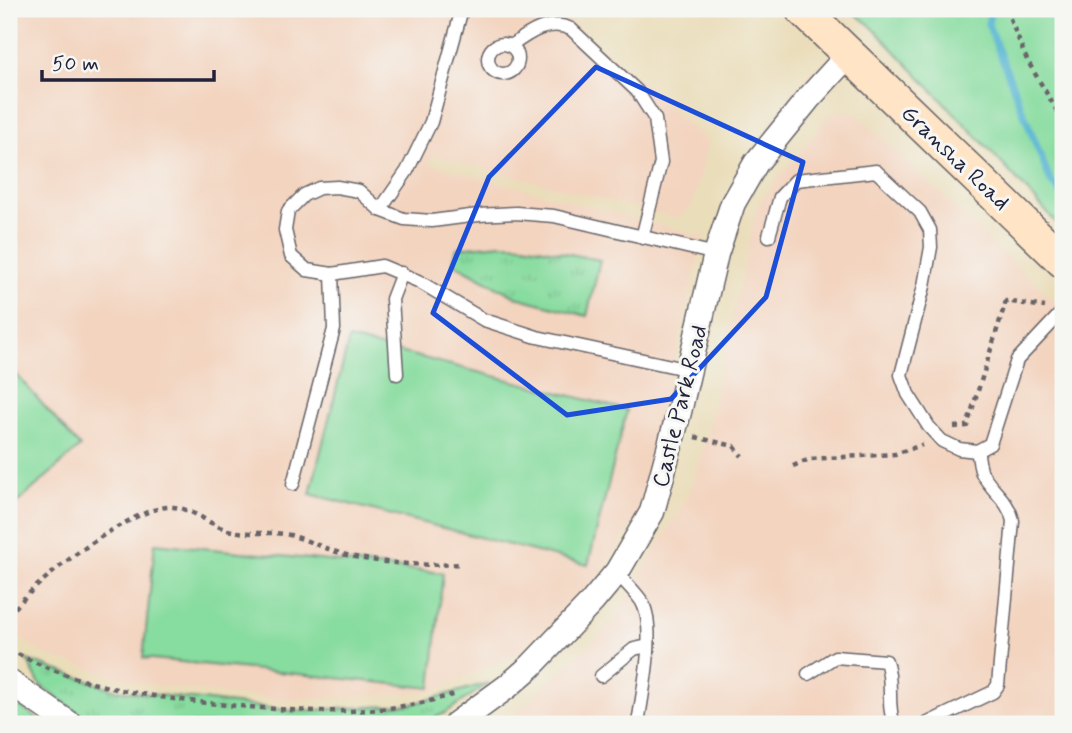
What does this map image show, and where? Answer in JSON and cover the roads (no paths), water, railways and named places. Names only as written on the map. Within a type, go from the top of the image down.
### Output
[{"type":"street","name":"Gransha Road","points":[[802,9],[1063,261]]},
{"type":"street","name":"Castle Park Road","points":[[456,724],[531,666],[617,572],[652,512],[690,370],[716,254],[733,203],[756,163],[850,53]]},
{"type":"street","points":[[9,682],[70,724]]},
{"type":"lane","points":[[380,210],[407,171],[431,122],[462,9]]},
{"type":"lane","points":[[511,46],[550,24],[560,24],[571,29],[637,91],[655,118],[661,162],[642,238]]},
{"type":"lane","points":[[769,236],[780,197],[796,180],[876,171],[920,212],[930,230],[931,247],[901,375],[908,394],[938,436],[942,441],[959,449],[977,451],[990,444],[1017,360],[1060,314]]},
{"type":"lane","points":[[690,370],[537,337],[484,320],[402,273],[382,266],[332,274],[307,270],[291,256],[285,230],[288,211],[304,195],[319,188],[337,187],[359,191],[380,210],[404,219],[432,221],[516,213],[554,216],[716,254]]},
{"type":"lane","points":[[397,374],[392,299],[402,273]]},
{"type":"lane","points":[[293,484],[334,330],[332,274]]},
{"type":"lane","points":[[926,724],[993,692],[998,685],[1013,521],[1011,510],[982,473],[977,451]]},
{"type":"lane","points":[[617,572],[642,603],[647,624],[648,646],[638,724]]},
{"type":"lane","points":[[601,676],[634,649],[648,646]]},
{"type":"lane","points":[[807,674],[835,657],[886,662],[891,677],[890,715],[894,724]]},
{"type":"waterway","points":[[991,9],[988,24],[1051,182],[1063,195]]}]
